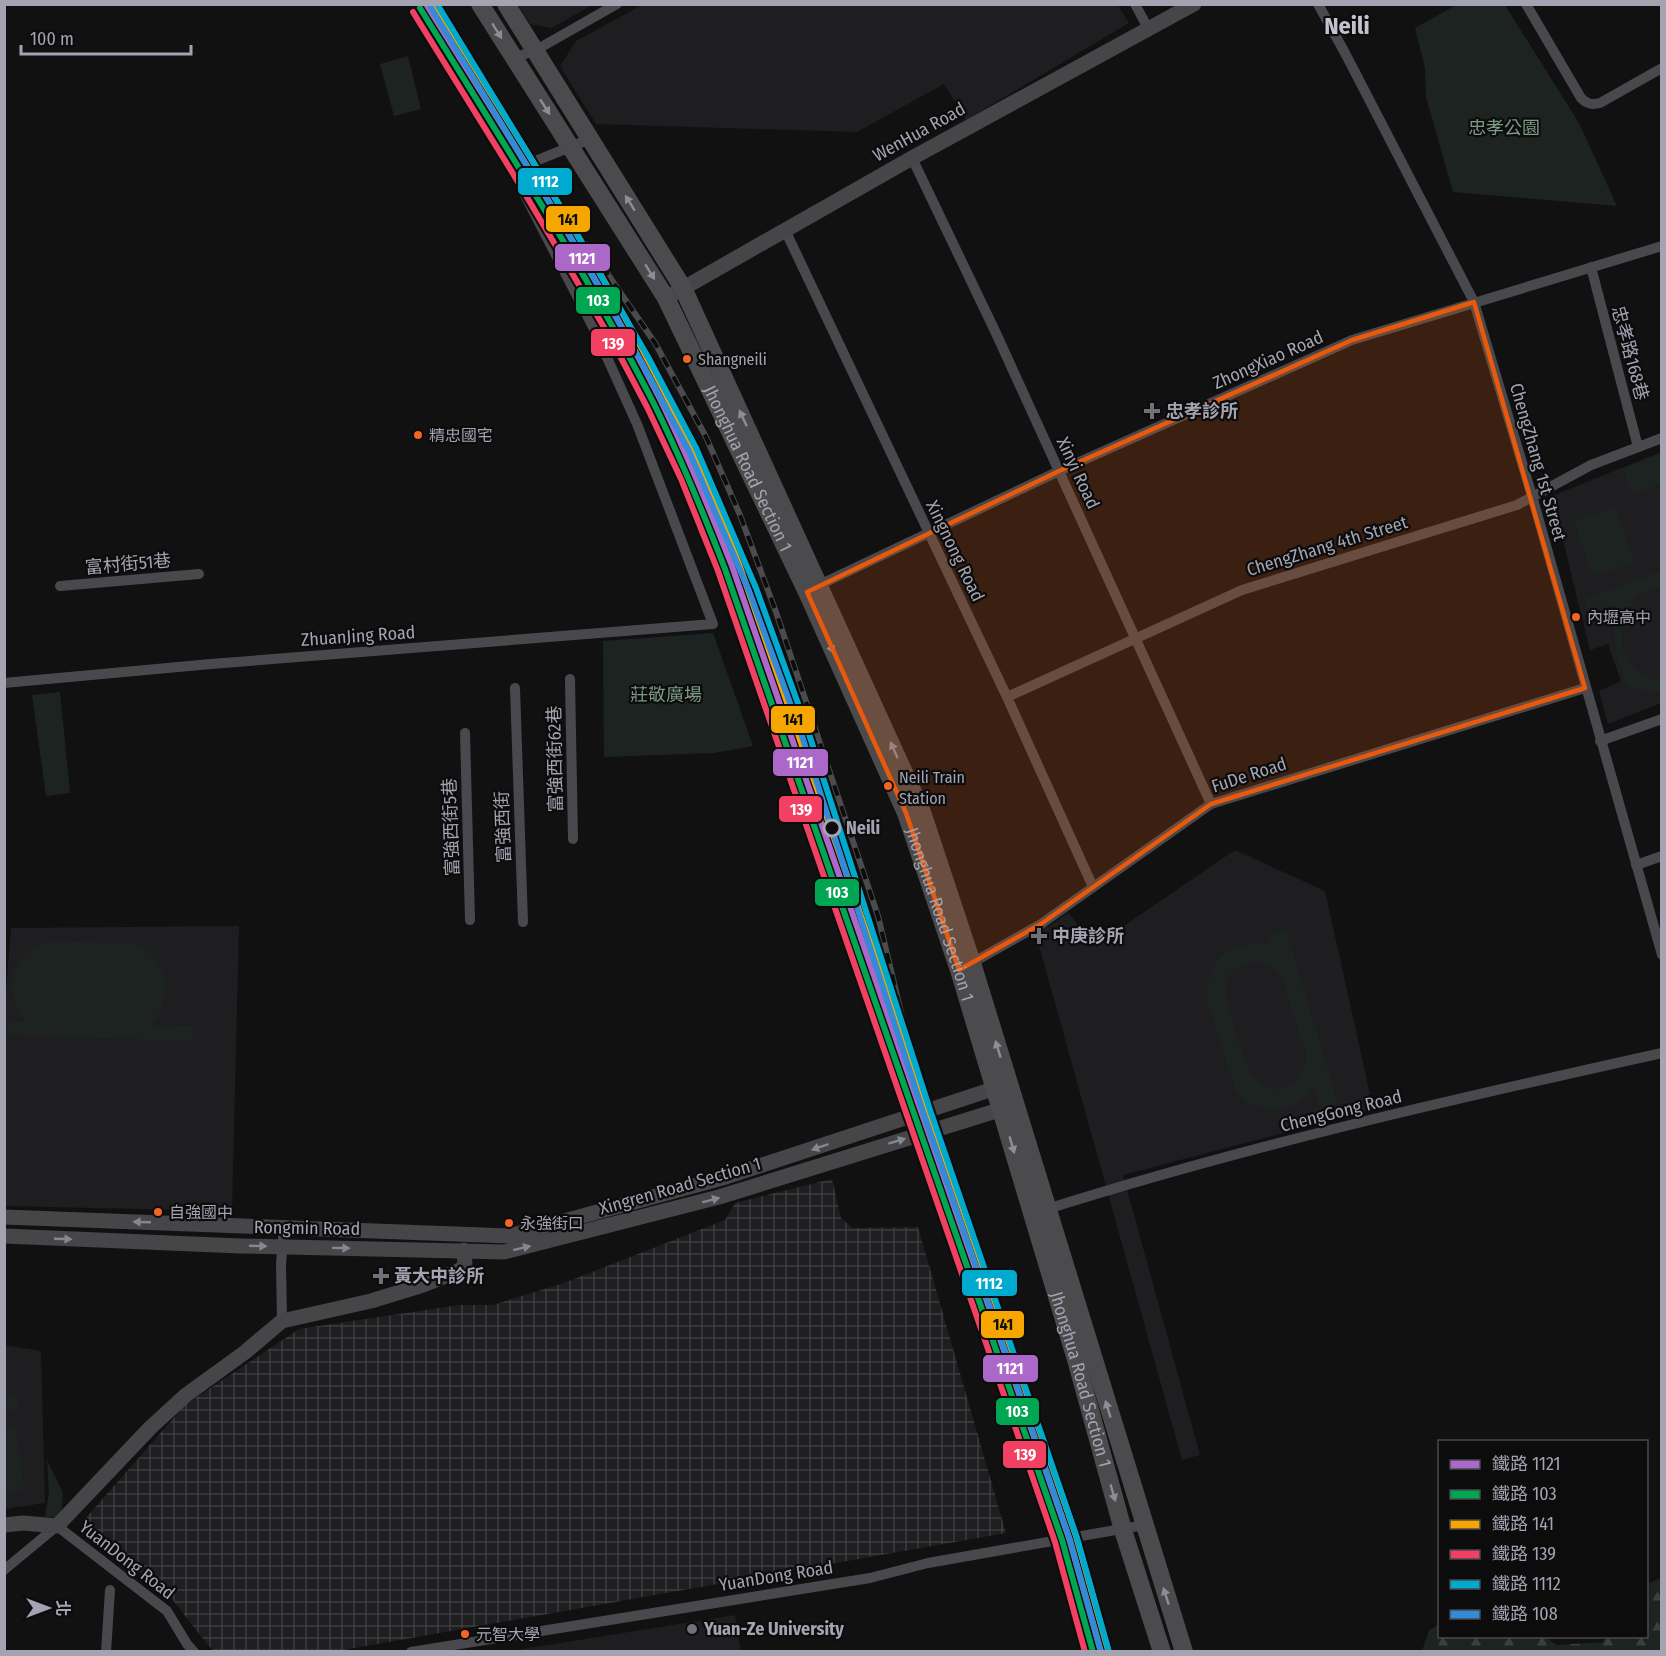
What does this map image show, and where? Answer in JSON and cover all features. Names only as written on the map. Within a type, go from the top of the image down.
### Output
[{"type":"main road","name":"Jhonghua Road Section 1","points":[[480,4],[666,298],[813,589],[922,812],[965,966],[1039,1212],[1184,1652]]},
{"type":"main road","name":"Jhonghua Road Section 1","points":[[507,4],[683,288],[813,589]]},
{"type":"main road","name":"Jhonghua Road Section 1","points":[[1039,1212],[1123,1530],[1162,1652]]},
{"type":"street","points":[[514,58],[536,50],[617,4]]},
{"type":"street","points":[[1135,4],[1149,30]]},
{"type":"street","name":"WenHua Road","points":[[666,298],[912,158],[1194,4]]},
{"type":"street","name":"ChengZhang 1st Street","points":[[1318,4],[1474,302],[1532,496],[1662,955]]},
{"type":"street","points":[[1526,4],[1586,103],[1593,105],[1600,103],[1662,68]]},
{"type":"street","points":[[571,147],[590,139]]},
{"type":"street","name":"ZhuanJing Road","points":[[4,683],[714,624],[637,424],[595,332],[510,166],[533,162],[571,147]]},
{"type":"street","name":"Xinyi Road","points":[[912,158],[995,331],[1211,804]]},
{"type":"street","name":"Xingnong Road","points":[[785,230],[927,534],[1007,697],[1093,887]]},
{"type":"street","name":"ZhongXiao Road","points":[[813,589],[1059,471],[1352,340],[1662,246]]},
{"type":"street","name":"忠孝路168巷","points":[[1591,267],[1638,447]]},
{"type":"street","name":"ChengZhang 4th Street","points":[[1007,697],[1242,590],[1517,504],[1591,465],[1662,438]]},
{"type":"street","name":"富村街51巷","points":[[60,586],[199,574]]},
{"type":"street","name":"富強西街62巷","points":[[570,679],[573,839]]},
{"type":"street","name":"富強西街","points":[[515,688],[523,922]]},
{"type":"street","name":"FuDe Road","points":[[965,966],[1041,924],[1211,804],[1585,688]]},
{"type":"street","points":[[1600,741],[1662,719]]},
{"type":"street","name":"富強西街5巷","points":[[465,733],[470,920]]},
{"type":"street","points":[[1636,865],[1662,856]]},
{"type":"street","name":"ChengGong Road","points":[[1039,1212],[1116,1188],[1380,1117],[1662,1053]]},
{"type":"street","name":"Xingren Road Section 1","points":[[459,1234],[509,1236],[662,1196],[755,1168],[1001,1086]]},
{"type":"street","name":"Xingren Road Section 1","points":[[464,1250],[504,1252],[689,1206],[1008,1107]]},
{"type":"street","name":"Rongmin Road","points":[[4,1217],[459,1234]]},
{"type":"street","points":[[282,1321],[284,1227]]},
{"type":"street","name":"Rongmin Road","points":[[4,1236],[283,1247],[464,1250]]},
{"type":"street","points":[[4,1570],[57,1526],[186,1395],[244,1353],[282,1321],[371,1301],[423,1285],[465,1266],[464,1250]]},
{"type":"street","points":[[4,1525],[23,1522],[57,1526]]},
{"type":"street","name":"YuanDong Road","points":[[57,1526],[167,1611],[194,1652]]},
{"type":"street","name":"YuanDong Road","points":[[411,1652],[870,1578],[928,1563],[1144,1526]]},
{"type":"street","points":[[106,1652],[110,1590]]},
{"type":"highlighted area","points":[[1474,302],[1585,688],[1211,804],[1041,924],[959,970],[906,813],[807,592],[1059,471],[1352,340]]},
{"type":"shaded area","points":[[518,5],[592,5],[552,28],[530,24]]},
{"type":"shaded area","points":[[642,5],[1118,5],[1129,23],[966,120],[944,84],[857,132],[596,124],[560,66],[576,41]]},
{"type":"shaded area","points":[[1661,452],[1661,703],[1608,724],[1599,691],[1621,681],[1608,644],[1590,650],[1552,496]]},
{"type":"shaded area","points":[[1235,850],[1325,891],[1372,1103],[1368,1111],[1123,1175],[1200,1455],[1182,1460],[1035,931],[1046,924],[1048,927],[1068,913],[1096,945]]},
{"type":"shaded area","points":[[239,926],[232,1211],[5,1206],[4,1016],[11,928]]},
{"type":"shaded area","points":[[832,1179],[841,1218],[853,1228],[918,1227],[1006,1533],[338,1651],[215,1652],[165,1590],[88,1538],[85,1519],[185,1405],[299,1329],[459,1305],[493,1305],[564,1283],[725,1220],[735,1203]]},
{"type":"shaded area","points":[[4,1345],[41,1351],[45,1503],[5,1509]]},
{"type":"shaded area","name":"Yuan-Ze University","points":[[735,1615],[741,1651],[511,1651],[554,1644]]},
{"type":"green space","name":"忠孝公園","points":[[1458,4],[1505,5],[1579,123],[1617,206],[1453,192],[1426,97],[1425,68],[1415,28]]},
{"type":"green space","points":[[408,56],[421,109],[394,116],[380,64]]},
{"type":"green space","points":[[1661,454],[1661,484],[1632,495],[1623,469]]},
{"type":"green space","points":[[1616,507],[1634,563],[1592,576],[1574,521]]},
{"type":"green space","points":[[1661,571],[1661,587],[1638,596],[1622,628],[1623,646],[1631,664],[1644,676],[1661,681],[1661,692],[1644,691],[1627,684],[1619,663],[1615,637],[1615,605],[1589,612],[1584,599]]},
{"type":"green space","name":"莊敬廣場","points":[[713,633],[753,746],[714,753],[604,757],[603,641]]},
{"type":"green space","points":[[60,692],[70,793],[46,796],[32,695]]},
{"type":"green space","points":[[1286,930],[1339,1107],[1322,1112],[1314,1088],[1296,1105],[1280,1109],[1263,1108],[1248,1102],[1236,1090],[1208,1004],[1210,975],[1215,964],[1232,949],[1244,945],[1272,945],[1269,935]],"holes":[[[1253,961],[1271,966],[1283,981],[1306,1055],[1300,1077],[1285,1088],[1266,1087],[1249,1072],[1227,1002],[1226,983],[1230,974],[1236,968]]]},
{"type":"green space","points":[[59,941],[133,944],[145,950],[160,968],[165,991],[158,1015],[150,1025],[193,1026],[192,1041],[8,1035],[9,1022],[25,1022],[17,1009],[13,995],[15,970],[21,959],[31,950],[43,944]]},
{"type":"green space","points":[[4,1365],[8,1374],[5,1396],[17,1394],[19,1410],[5,1412]]},
{"type":"green space","points":[[16,1426],[24,1490],[5,1493],[5,1427]]},
{"type":"green space","points":[[47,1460],[63,1493],[61,1517],[45,1517],[49,1492]]},
{"type":"green space","points":[[1661,1578],[1661,1651],[1422,1651],[1429,1631],[1438,1625],[1438,1638],[1546,1638],[1557,1645],[1603,1642],[1605,1638],[1648,1638],[1648,1584]]},
{"type":"railway","points":[[575,231],[596,257],[655,343],[706,437],[740,515],[776,612],[878,916],[909,1046]]},
{"type":"rail line","name":"1121","points":[[426,4],[548,199],[606,298],[660,399],[715,524],[732,566],[1069,1538],[1101,1652]]},
{"type":"rail line","name":"141","points":[[435,4],[555,198],[613,297],[667,397],[714,500],[739,564],[1076,1536],[1108,1650]]},
{"type":"rail line","name":"1112","points":[[437,4],[575,231],[648,357],[696,448],[756,588],[808,731],[930,1110],[1077,1538],[1109,1652]]},
{"type":"rail line","name":"103","points":[[420,8],[598,301],[653,402],[700,505],[725,569],[1062,1540],[1093,1652]]},
{"type":"rail line","name":"108","points":[[431,8],[569,235],[641,361],[689,451],[749,591],[801,733],[923,1112],[1070,1540],[1101,1652]]},
{"type":"rail line","name":"139","points":[[413,12],[512,172],[611,339],[681,479],[718,571],[1055,1542],[1085,1652]]},
{"type":"place","name":"Shangneili","points":[[687,359]]},
{"type":"place","name":"忠孝診所","points":[[1152,411]]},
{"type":"place","name":"精忠國宅","points":[[418,435]]},
{"type":"place","name":"內壢高中","points":[[1576,617]]},
{"type":"place","name":"Neili Train Station","points":[[888,786]]},
{"type":"place","name":"Neili","points":[[832,828]]},
{"type":"place","name":"中庚診所","points":[[1039,936]]},
{"type":"place","name":"自強國中","points":[[158,1212]]},
{"type":"place","name":"永強街口","points":[[509,1223]]},
{"type":"place","name":"黃大中診所","points":[[381,1276]]},
{"type":"place","name":"Yuan-Ze University","points":[[692,1629]]},
{"type":"place","name":"元智大學","points":[[465,1634]]},
{"type":"district","name":"Neili","points":[[1347,26]]}]
